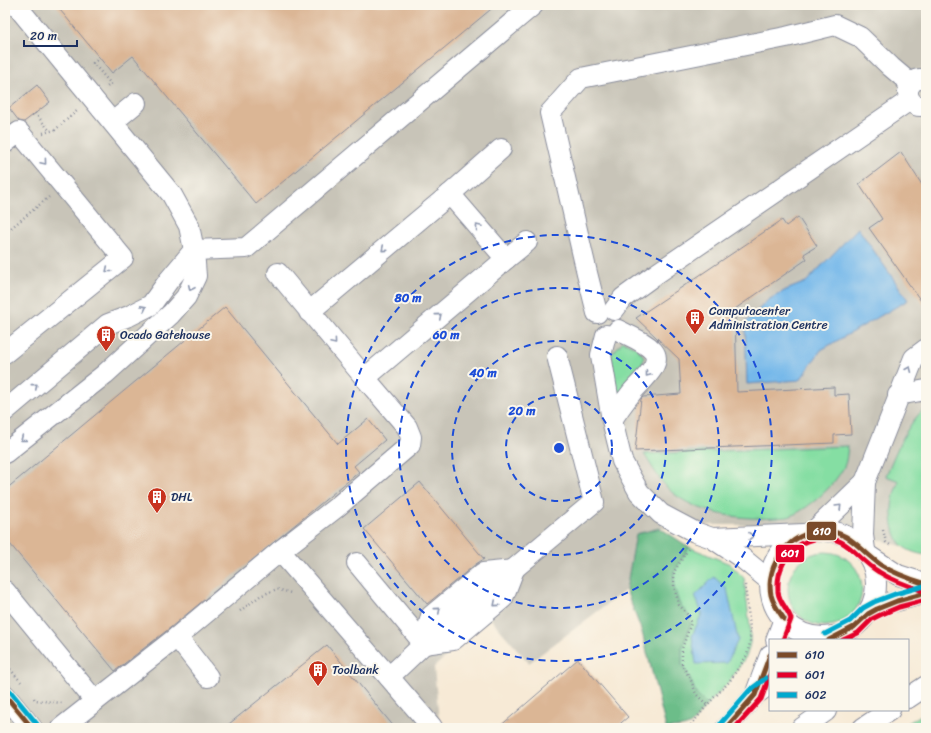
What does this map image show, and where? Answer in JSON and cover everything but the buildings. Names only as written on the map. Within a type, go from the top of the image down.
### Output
[{"type":"street","points":[[5,453],[105,374],[171,314],[186,297],[196,276],[194,250],[189,226],[172,195],[16,5]]},
{"type":"street","points":[[5,411],[108,324],[152,305],[169,280],[194,250],[246,248],[533,5]]},
{"type":"street","points":[[605,311],[586,273],[550,113],[581,78],[786,37],[835,25],[860,37],[918,92],[656,274],[594,320],[598,332],[612,333],[642,343],[654,352],[654,366],[633,391],[612,420]]},
{"type":"street","points":[[113,122],[136,102]]},
{"type":"street","points":[[5,143],[19,132],[123,258],[5,353]]},
{"type":"street","points":[[309,312],[502,149]]},
{"type":"street","points":[[450,194],[506,260]]},
{"type":"street","points":[[365,378],[527,242]]},
{"type":"street","points":[[68,723],[177,637],[280,551],[337,507],[410,445],[411,437],[406,427],[278,274]]},
{"type":"street","points":[[612,333],[601,355],[612,420],[622,461],[638,492],[661,514],[704,535],[749,564],[770,581]]},
{"type":"street","points":[[864,482],[809,533],[797,538],[781,551],[774,562],[770,581],[771,593],[777,610],[784,619],[797,630],[814,636],[832,638],[847,632],[857,625],[868,612],[872,604],[876,587],[876,573],[867,553],[863,535],[864,482],[914,358],[926,349]]},
{"type":"street","points":[[424,644],[454,640],[503,598],[514,570],[594,502],[558,356]]},
{"type":"street","points":[[898,395],[926,390]]},
{"type":"street","points":[[704,535],[835,532],[848,536],[867,553],[898,575],[926,584]]},
{"type":"street","points":[[280,551],[432,727]]},
{"type":"street","points":[[358,563],[424,644]]},
{"type":"street","points":[[390,677],[424,644],[430,616],[482,573],[514,570]]},
{"type":"street","points":[[5,591],[95,701]]},
{"type":"street","points":[[868,612],[890,603],[926,593]]},
{"type":"street","points":[[776,639],[784,619]]},
{"type":"street","points":[[177,637],[208,677]]},
{"type":"street","points":[[726,728],[762,690],[769,659]]},
{"type":"street","points":[[909,697],[926,686]]},
{"type":"street","points":[[5,695],[32,728]]},
{"type":"street","points":[[802,728],[826,711]]},
{"type":"street","points":[[863,728],[888,711]]},
{"type":"path","points":[[25,139],[55,130],[111,84],[93,63],[100,58]]},
{"type":"path","points":[[36,113],[50,131]]},
{"type":"path","points":[[5,233],[63,185]]},
{"type":"path","points":[[704,535],[689,547],[674,572],[674,587],[679,605],[688,615],[691,623],[682,649],[682,665],[690,678],[696,694],[707,705]]},
{"type":"path","points":[[688,728],[729,682],[747,655],[750,643],[750,627],[744,578],[749,564]]},
{"type":"path","points":[[236,614],[260,596],[277,589],[296,594]]},
{"type":"path","points":[[5,663],[25,687]]},
{"type":"path","points":[[30,694],[35,700],[61,703],[68,723]]},
{"type":"shaded area","points":[[5,5],[926,5],[926,553],[873,538],[808,525],[713,525],[660,528],[636,534],[626,590],[529,663],[490,618],[434,667],[439,721],[430,728],[5,728]]},
{"type":"green space","points":[[623,341],[637,348],[644,357],[641,369],[621,392],[617,393],[611,355]]},
{"type":"green space","points":[[926,407],[926,555],[911,551],[899,542],[892,520],[892,503],[899,481],[886,476],[907,430]]},
{"type":"green space","points":[[848,446],[844,467],[828,489],[799,512],[789,517],[776,518],[738,517],[699,508],[672,492],[658,476],[644,454]]},
{"type":"green space","points":[[660,528],[689,547],[674,572],[674,587],[679,603],[687,613],[691,623],[682,649],[682,665],[690,678],[696,694],[707,705],[691,724],[675,728],[666,728],[642,632],[626,590],[636,534]]},
{"type":"green space","points":[[689,547],[730,564],[744,578],[750,627],[750,643],[747,655],[729,682],[707,705],[696,694],[690,678],[682,665],[682,649],[691,623],[677,599],[673,585],[673,578],[677,566]]},
{"type":"green space","points":[[825,552],[839,555],[851,563],[859,575],[862,589],[859,603],[851,615],[839,623],[825,626],[811,623],[799,615],[791,603],[788,589],[791,575],[799,563],[811,555]]},
{"type":"green space","points":[[926,712],[926,728],[900,728]]},
{"type":"water","points":[[858,228],[908,300],[821,350],[800,380],[747,384],[745,323],[768,300],[786,290],[806,282]]},
{"type":"water","points":[[714,577],[727,589],[738,640],[727,663],[696,664],[692,636],[702,613],[695,596]]},
{"type":"transit line","name":"610","points":[[784,619],[778,611],[771,595],[770,583],[772,572],[776,561],[782,552],[800,537],[810,533],[822,531],[840,534],[854,542],[886,568],[926,584]]},
{"type":"transit line","name":"601","points":[[783,639],[791,619],[778,592],[780,570],[791,552],[805,542],[814,539],[826,538],[843,543],[870,566],[884,575],[924,591]]},
{"type":"transit line","name":"602","points":[[825,634],[850,621],[863,608],[874,602],[895,594],[924,586]]},
{"type":"transit line","name":"610","points":[[831,639],[854,627],[868,614],[877,609],[897,601],[926,593]]},
{"type":"transit line","name":"601","points":[[845,639],[858,633],[872,619],[880,615],[899,607],[926,600]]},
{"type":"transit line","name":"610","points":[[726,728],[755,695],[769,658]]},
{"type":"transit line","name":"602","points":[[721,723],[750,690],[766,678]]},
{"type":"transit line","name":"601","points":[[735,728],[761,699],[769,678]]},
{"type":"transit line","name":"602","points":[[10,691],[37,724]]},
{"type":"transit line","name":"610","points":[[5,695],[32,728]]},
{"type":"place","name":"Computacenter Administration Centre","points":[[695,335]]},
{"type":"place","name":"Ocado Gatehouse","points":[[106,352]]},
{"type":"place","name":"DHL","points":[[157,514]]},
{"type":"place","name":"Toolbank","points":[[318,687]]}]
